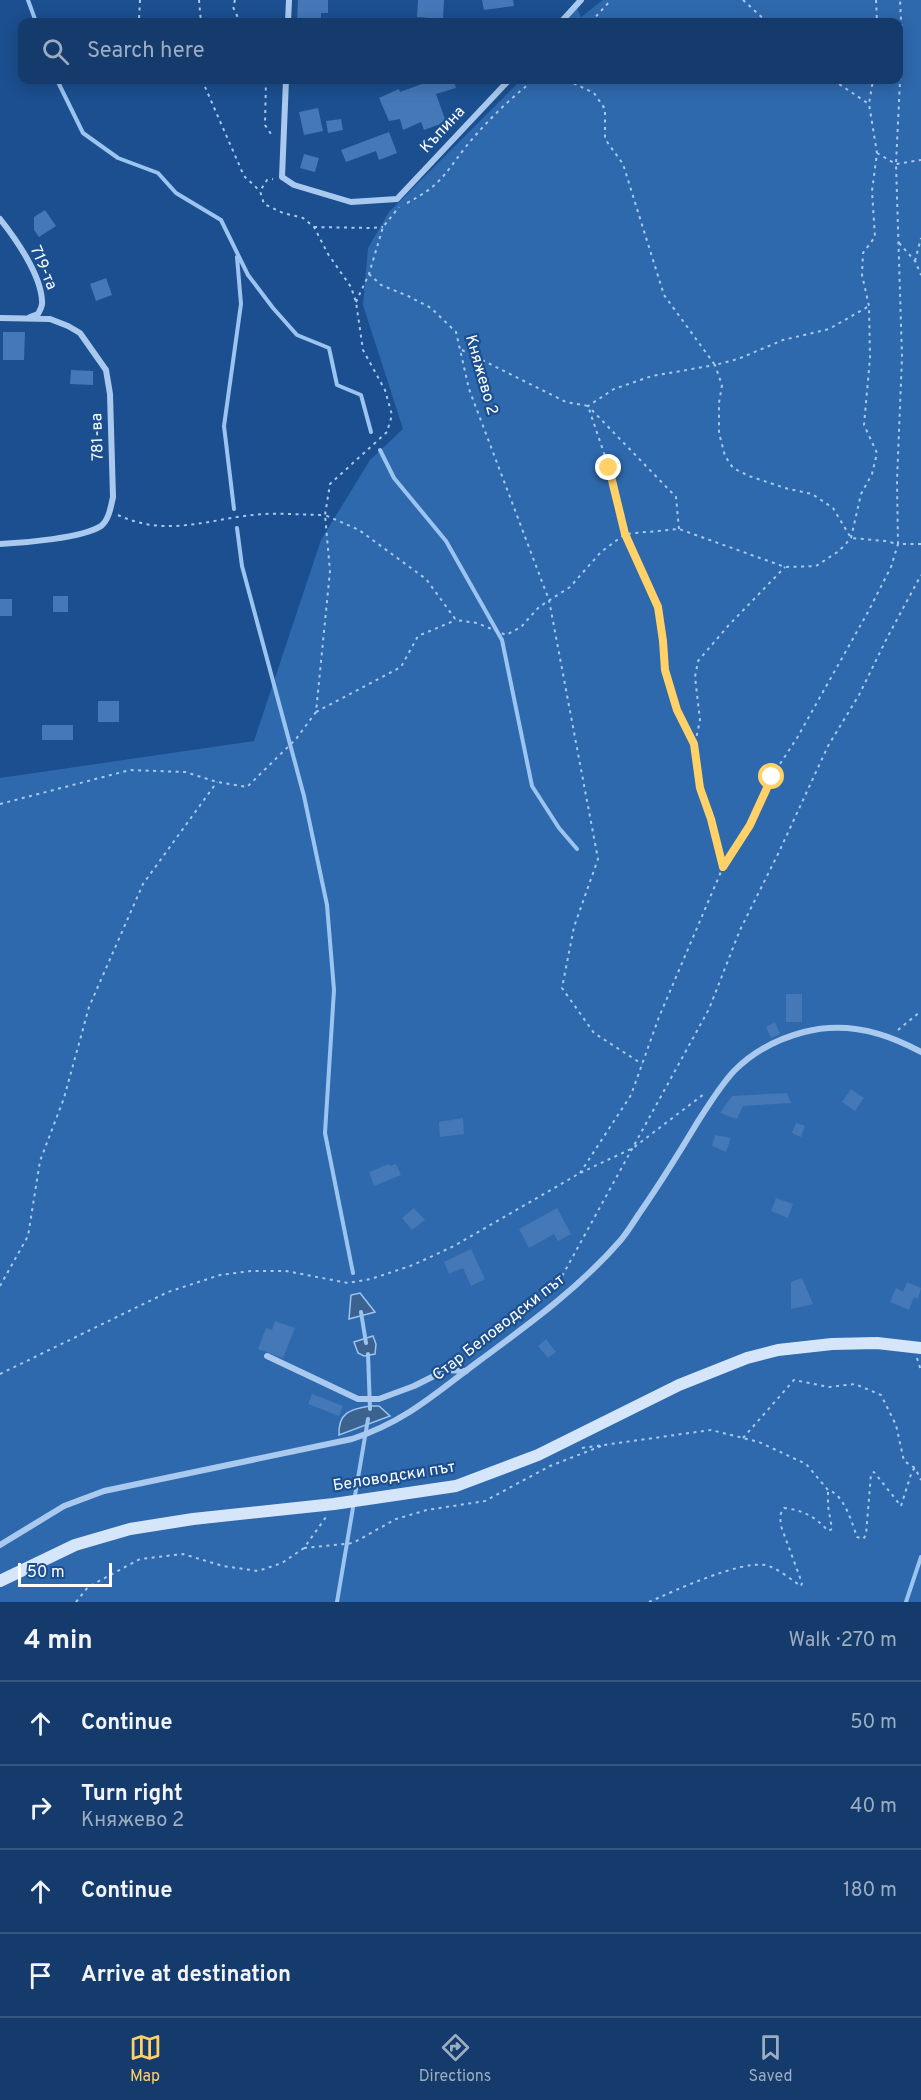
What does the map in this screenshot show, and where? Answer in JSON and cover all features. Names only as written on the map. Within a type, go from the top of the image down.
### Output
[{"type":"street","points":[[288,18],[289,0]]},
{"type":"street","points":[[565,18],[581,0]]},
{"type":"street","points":[[282,177],[286,84]]},
{"type":"street","name":"Къпина","points":[[282,177],[294,184],[351,202],[397,199],[505,84]]},
{"type":"street","name":"719-та","points":[[0,219],[16,239],[41,292],[43,304],[38,314],[21,320]]},
{"type":"street","name":"781-ва","points":[[0,318],[50,320],[68,326],[80,333],[106,370],[110,394],[113,497],[110,511]]},
{"type":"street","points":[[0,544],[84,533],[103,525],[110,511]]},
{"type":"street","name":"Стар Беловодски път","points":[[0,1545],[64,1506],[104,1491],[352,1439],[375,1432],[414,1411],[543,1313],[584,1278],[621,1239],[709,1104],[734,1072],[756,1053],[777,1040],[818,1028],[838,1027],[868,1030],[921,1052]]},
{"type":"street","name":"Беловодски път","points":[[0,1581],[75,1545],[130,1529],[193,1519],[334,1504],[456,1486],[538,1455],[679,1385],[747,1358],[778,1350],[832,1344],[878,1343],[921,1348]]},
{"type":"street","points":[[267,1356],[358,1399],[379,1399],[447,1370],[466,1371]]},
{"type":"path","points":[[139,18],[140,0]]},
{"type":"path","points":[[199,0],[201,18]]},
{"type":"path","points":[[235,0],[233,6],[238,18]]},
{"type":"path","points":[[595,18],[611,0]]},
{"type":"path","points":[[743,0],[763,18]]},
{"type":"path","points":[[876,0],[877,18]]},
{"type":"path","points":[[900,0],[901,18]]},
{"type":"path","points":[[204,84],[244,176],[260,191],[264,204],[283,213],[303,218],[314,227],[328,254],[351,286],[356,302],[363,350],[385,390],[392,415],[387,432],[330,484],[325,515],[330,571],[316,712]]},
{"type":"path","points":[[266,84],[265,125],[283,150]]},
{"type":"path","points":[[356,302],[369,274],[383,227],[399,208],[427,193],[446,175],[464,149],[506,103],[529,84]]},
{"type":"path","points":[[575,84],[594,93],[604,109],[605,139],[623,164],[664,295],[715,365],[722,386],[719,403],[719,433],[725,456],[733,468],[749,476],[785,489],[812,494],[833,508],[851,538]]},
{"type":"path","points":[[839,84],[869,104]]},
{"type":"path","points":[[0,804],[130,770],[185,772],[217,782],[247,787],[296,739],[316,712],[402,667],[418,636],[456,620],[477,622],[506,635],[521,627],[549,600],[570,587],[601,552],[625,534],[679,529],[785,567],[816,566],[839,551],[851,538],[861,494],[872,474],[877,453],[864,425],[870,358],[869,306],[862,275],[863,254],[875,237],[872,191],[877,153],[869,104],[872,84]]},
{"type":"path","points":[[580,1173],[631,1095],[659,1017],[723,867],[750,825],[772,777],[798,738],[868,612],[891,567],[898,544],[897,481],[902,357],[896,164],[901,84]]},
{"type":"path","points":[[877,153],[896,164],[921,160]]},
{"type":"path","points":[[260,191],[267,180],[282,177]]},
{"type":"path","points":[[314,227],[383,227]]},
{"type":"path","points":[[915,261],[921,238]]},
{"type":"path","points":[[898,242],[915,261],[921,275]]},
{"type":"path","name":"Княжево 2","points":[[369,274],[381,285],[432,308],[456,332],[469,389],[549,600],[598,859],[574,927],[561,988],[594,1033],[642,1064]]},
{"type":"path","points":[[588,406],[614,389],[652,376],[738,359],[783,340],[829,329],[869,306]]},
{"type":"path","points":[[460,349],[566,402],[588,406],[676,497],[679,529]]},
{"type":"path","points":[[588,406],[609,468],[625,534],[658,607],[665,670],[677,710],[694,744],[700,788],[711,819],[723,867]]},
{"type":"path","points":[[110,511],[135,523],[178,527],[263,514],[325,515],[359,530],[426,579],[456,620]]},
{"type":"path","points":[[851,538],[898,544],[921,544]]},
{"type":"path","points":[[694,744],[700,720],[694,677],[698,661],[785,567]]},
{"type":"path","points":[[554,1293],[709,1009],[740,930],[828,746],[859,695],[921,575]]},
{"type":"path","points":[[0,1286],[28,1236],[40,1161],[64,1098],[88,1007],[143,884],[217,782]]},
{"type":"path","points":[[889,1038],[921,1011]]},
{"type":"path","points":[[0,1374],[168,1292],[220,1275],[251,1271],[285,1271],[348,1283],[372,1279],[413,1265],[454,1246],[580,1173],[633,1148],[706,1092]]},
{"type":"path","points":[[743,1438],[794,1380],[829,1387],[855,1384],[881,1395],[896,1425],[904,1461],[915,1468],[921,1480]]},
{"type":"path","points":[[304,1548],[353,1543],[396,1519],[427,1510],[485,1501],[550,1466],[608,1443],[711,1430],[759,1442],[806,1464],[847,1509],[857,1537],[863,1539],[866,1535],[871,1474],[874,1472],[882,1480],[901,1506],[915,1468]]},
{"type":"path","points":[[649,1602],[698,1581],[745,1567],[765,1565],[801,1586],[802,1583],[781,1526],[780,1515],[784,1508],[802,1510],[821,1522],[828,1531],[832,1529],[828,1490]]},
{"type":"path","points":[[76,1602],[88,1587],[140,1559],[183,1554],[223,1566],[258,1570],[282,1563],[304,1548],[334,1504]]},
{"type":"shaded area","points":[[603,0],[921,0],[921,1602],[0,1602],[0,778],[254,741],[321,540],[370,460],[403,429],[363,305],[368,248],[389,212],[517,84],[903,84],[903,18],[565,18],[576,5],[581,17]]},
{"type":"shaded area","points":[[360,1293],[375,1312],[349,1319],[351,1295]]},
{"type":"shaded area","points":[[373,1336],[376,1344],[375,1354],[364,1356],[358,1353],[354,1342]]},
{"type":"shaded area","points":[[370,1406],[379,1406],[390,1416],[339,1435],[341,1422],[347,1413]]},
{"type":"building","points":[[298,0],[328,0],[328,13],[321,13],[321,18],[297,18]]},
{"type":"building","points":[[418,0],[444,0],[443,18],[417,17]]},
{"type":"building","points":[[482,0],[513,0],[514,6],[484,10]]},
{"type":"building","points":[[422,84],[454,84],[456,88],[436,94],[446,122],[424,130],[421,122],[403,130],[400,119],[389,121],[379,98],[399,89],[400,92]]},
{"type":"building","points":[[318,108],[323,131],[304,135],[299,112]]},
{"type":"building","points":[[341,119],[343,130],[328,133],[326,121]]},
{"type":"building","points":[[389,132],[397,153],[379,160],[376,151],[346,162],[341,150]]},
{"type":"building","points":[[304,154],[319,158],[315,172],[300,168]]},
{"type":"building","points":[[45,210],[56,226],[39,237],[34,230],[34,217]]},
{"type":"building","points":[[106,278],[112,295],[96,301],[90,284]]},
{"type":"building","points":[[3,332],[25,332],[24,360],[3,360]]},
{"type":"building","points":[[71,370],[93,371],[93,385],[70,384]]},
{"type":"building","points":[[53,596],[68,596],[68,612],[53,612]]},
{"type":"building","points":[[0,599],[12,599],[12,616],[0,616]]},
{"type":"building","points":[[98,701],[119,701],[119,722],[98,722]]},
{"type":"building","points":[[42,725],[73,725],[73,740],[42,740]]},
{"type":"building","points":[[786,994],[802,994],[802,1022],[786,1022]]},
{"type":"building","points":[[775,1022],[780,1034],[771,1038],[766,1027]]},
{"type":"building","points":[[851,1089],[864,1098],[855,1111],[842,1102]]},
{"type":"building","points":[[787,1093],[791,1103],[743,1106],[737,1119],[720,1113],[732,1096]]},
{"type":"building","points":[[463,1118],[464,1134],[440,1137],[439,1122]]},
{"type":"building","points":[[796,1123],[805,1126],[801,1137],[792,1133]]},
{"type":"building","points":[[715,1135],[731,1138],[726,1152],[712,1146]]},
{"type":"building","points":[[389,1164],[390,1166],[396,1164],[401,1175],[374,1186],[369,1172]]},
{"type":"building","points":[[776,1198],[793,1204],[788,1218],[771,1211]]},
{"type":"building","points":[[414,1208],[425,1220],[412,1230],[402,1218]]},
{"type":"building","points":[[557,1208],[571,1234],[558,1241],[554,1234],[529,1248],[519,1229]]},
{"type":"building","points":[[471,1249],[485,1279],[471,1286],[463,1268],[449,1274],[444,1262]]},
{"type":"building","points":[[802,1278],[813,1304],[791,1309],[791,1282]]},
{"type":"building","points":[[907,1282],[921,1288],[918,1299],[914,1297],[909,1310],[890,1302],[896,1288],[903,1292]]},
{"type":"building","points":[[275,1321],[295,1328],[283,1358],[258,1349],[266,1328],[272,1330]]},
{"type":"building","points":[[546,1339],[556,1352],[548,1358],[538,1346]]},
{"type":"building","points":[[312,1394],[343,1406],[339,1416],[308,1404]]},
{"type":"waterway","points":[[28,0],[35,18]]},
{"type":"waterway","points":[[59,84],[83,133],[118,158],[158,173],[176,193],[221,220],[248,275],[273,308],[297,335],[329,348],[337,385],[361,395],[371,432]]},
{"type":"waterway","points":[[234,509],[224,426],[241,304],[237,257]]},
{"type":"waterway","points":[[380,450],[394,478],[446,541],[502,640],[532,786],[559,828],[577,849]]},
{"type":"waterway","points":[[237,528],[242,566],[304,796],[327,905],[334,990],[325,1133],[353,1273]]},
{"type":"waterway","points":[[361,1312],[366,1343]]},
{"type":"waterway","points":[[368,1354],[370,1409]]},
{"type":"waterway","points":[[337,1602],[368,1419]]},
{"type":"waterway","points":[[906,1602],[921,1557]]},
{"type":"route","points":[[609,468],[625,534],[658,607],[665,670],[677,710],[694,744],[700,788],[711,819],[723,867],[750,825],[772,777]]}]
